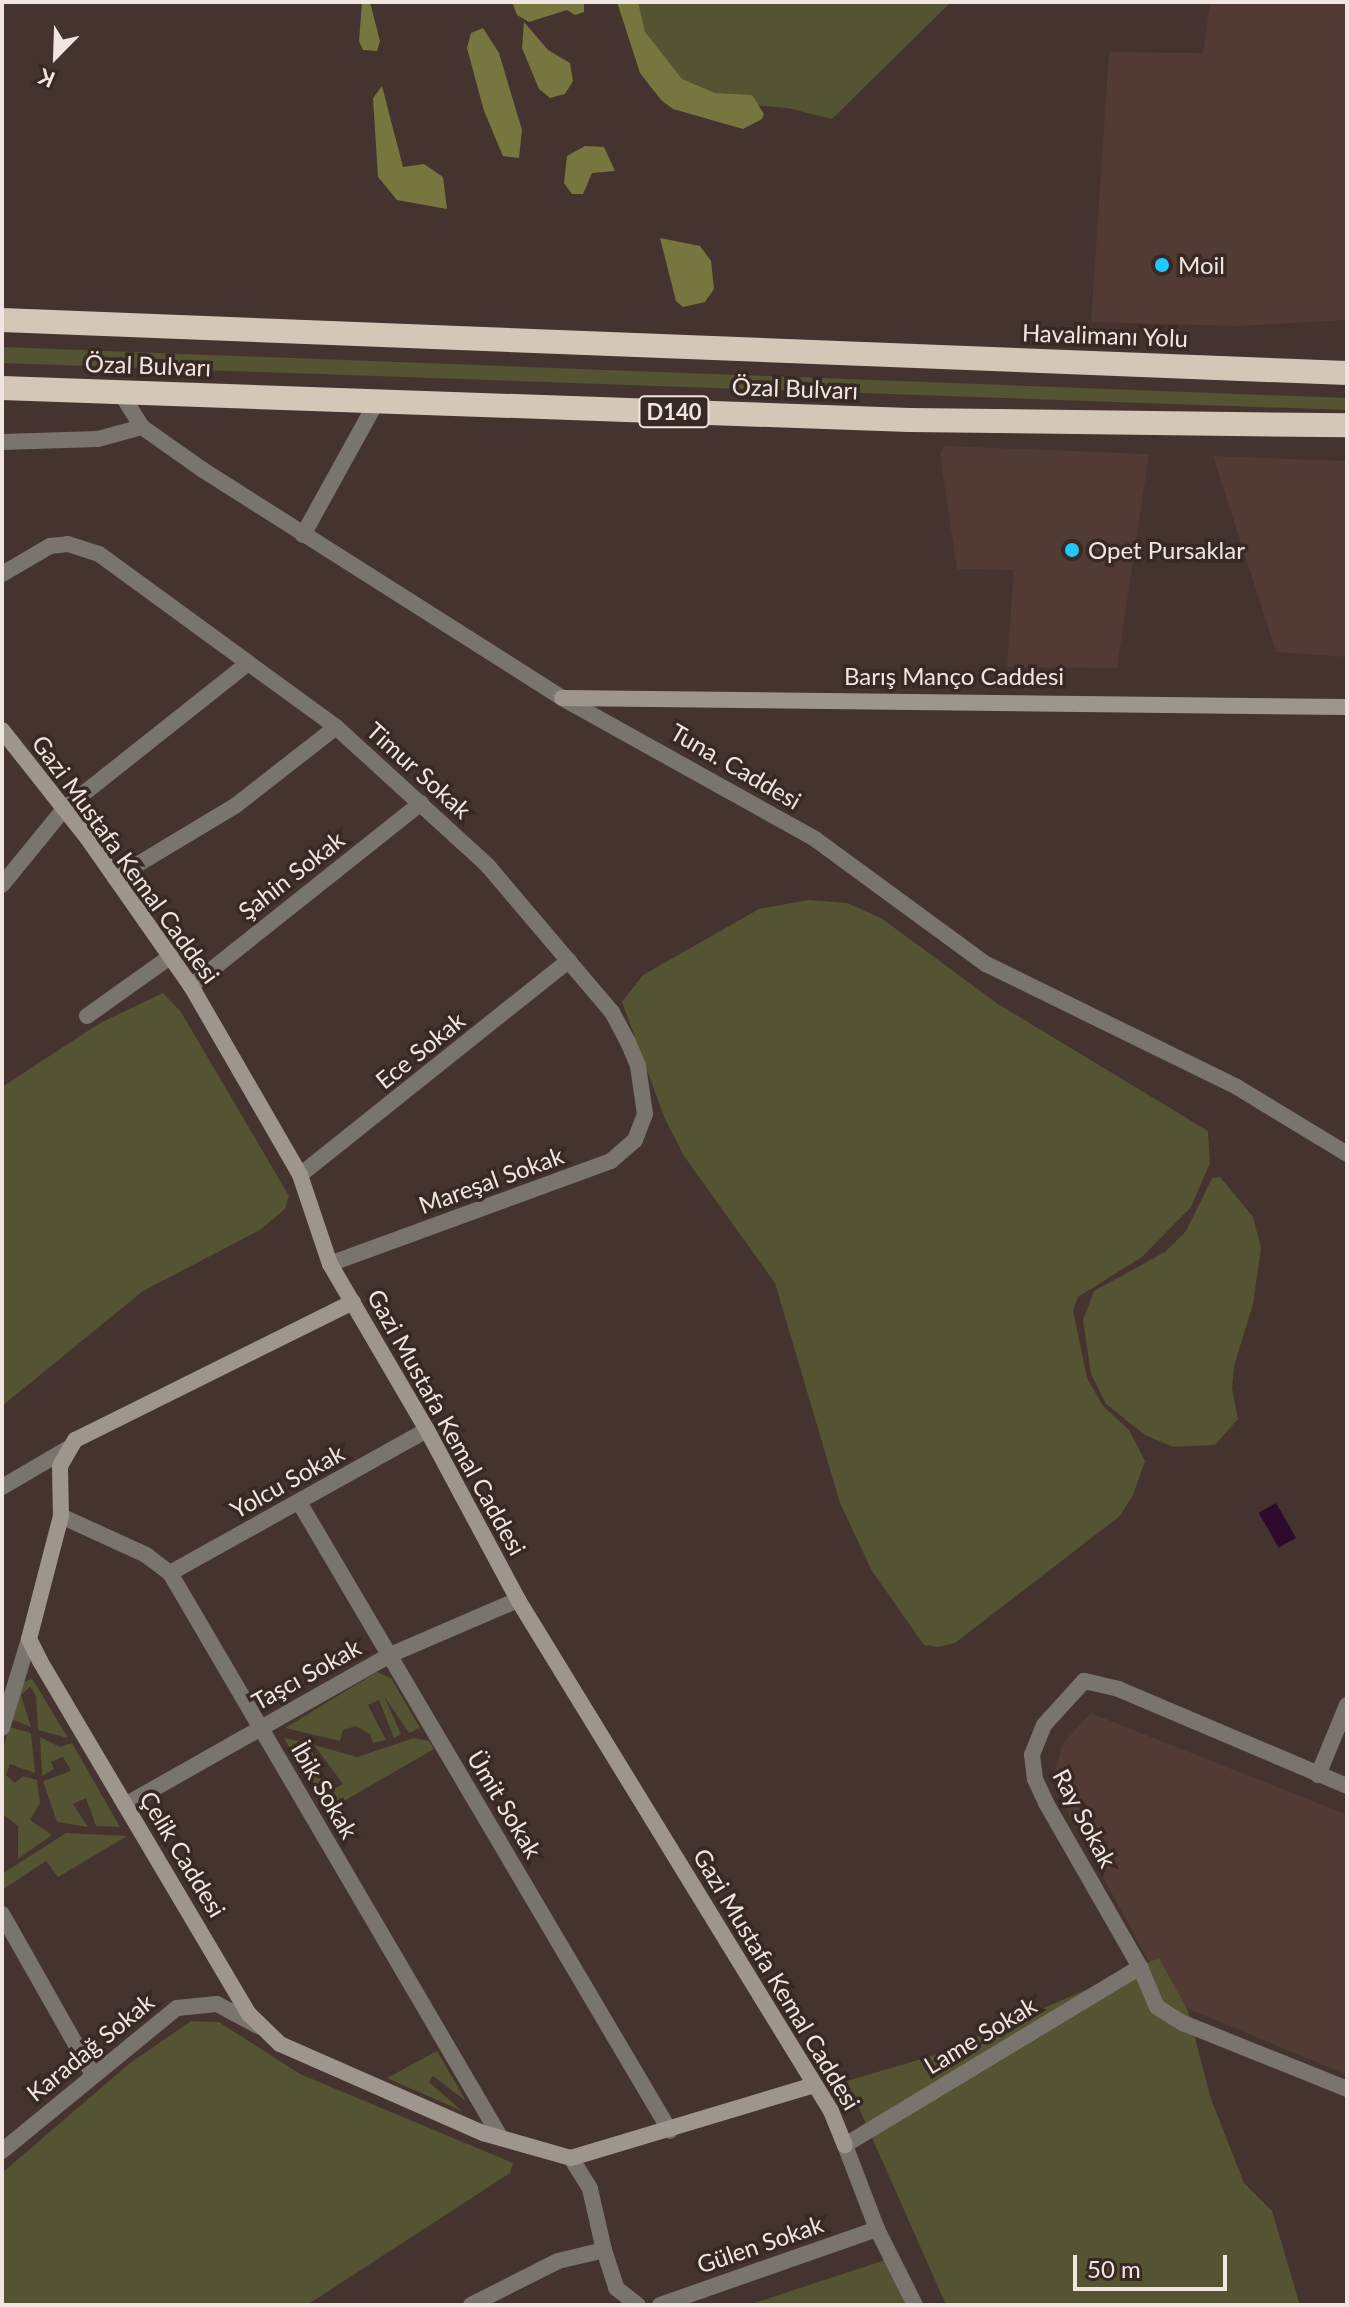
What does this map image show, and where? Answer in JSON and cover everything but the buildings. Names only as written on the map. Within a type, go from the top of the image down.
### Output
[{"type":"highway","name":"Özal Bulvarı","points":[[2,320],[861,354]]},
{"type":"highway","name":"Havalimanı Yolu","points":[[861,354],[1346,372]]},
{"type":"highway","name":"Özal Bulvarı","points":[[2,388],[909,420],[1347,425]]},
{"type":"highway","points":[[1279,423],[1347,437]]},
{"type":"street","name":"Tuna. Caddesi","points":[[120,392],[142,427],[303,535],[562,698],[815,839],[986,964],[1237,1087],[1347,1154]]},
{"type":"street","points":[[303,535],[377,401]]},
{"type":"street","points":[[2,442],[98,439],[142,427]]},
{"type":"street","name":"Timur Sokak","points":[[2,574],[36,550],[68,544],[99,554],[336,727],[488,866],[612,1012],[638,1066],[645,1114]]},
{"type":"street","points":[[2,885],[64,809],[247,664]]},
{"type":"street","name":"Barış Manço Caddesi","points":[[562,698],[1347,707]]},
{"type":"street","points":[[115,878],[235,806],[336,727]]},
{"type":"street","name":"Gazi Mustafa Kemal Caddesi","points":[[2,730],[115,878],[191,986],[300,1175],[330,1264],[427,1430],[518,1600],[814,2085],[845,2145]]},
{"type":"street","name":"Şahin Sokak","points":[[191,986],[421,803]]},
{"type":"street","points":[[87,1016],[171,956]]},
{"type":"street","name":"Ece Sokak","points":[[300,1175],[569,960]]},
{"type":"street","name":"Mareşal Sokak","points":[[330,1264],[611,1161],[635,1140],[645,1114]]},
{"type":"street","points":[[2,1487],[67,1449],[75,1440],[353,1302]]},
{"type":"street","name":"Yolcu Sokak","points":[[170,1573],[427,1430]]},
{"type":"street","points":[[2,1728],[61,1516],[60,1466],[67,1449]]},
{"type":"street","name":"Ümit Sokak","points":[[299,1502],[670,2131]]},
{"type":"street","name":"İbik Sokak","points":[[61,1516],[146,1555],[170,1573],[501,2138]]},
{"type":"street","name":"Taşcı Sokak","points":[[125,1805],[390,1655],[518,1600]]},
{"type":"street","name":"Çelik Caddesi","points":[[29,1639],[125,1805],[260,2027],[303,2056],[501,2138],[571,2158]]},
{"type":"street","name":"Ray Sokak","points":[[1347,1786],[1119,1689],[1084,1681],[1044,1725],[1032,1755],[1035,1779],[1140,1967],[1157,2007],[1183,2023],[1347,2089]]},
{"type":"street","points":[[1318,1775],[1347,1705]]},
{"type":"street","points":[[2,1914],[93,2075]]},
{"type":"street","name":"Lame Sokak","points":[[845,2145],[1140,1967]]},
{"type":"street","name":"Karadağ Sokak","points":[[2,2151],[93,2075],[185,2005],[217,2004],[260,2027]]},
{"type":"street","points":[[638,2305],[616,2288],[590,2189],[571,2158],[670,2131],[814,2085]]},
{"type":"street","points":[[845,2145],[877,2229],[915,2305]]},
{"type":"street","name":"Gülen Sokak","points":[[660,2305],[877,2229]]},
{"type":"street","points":[[471,2305],[558,2261],[604,2250]]},
{"type":"shaded area","points":[[362,2],[370,2],[380,41],[377,51],[363,50],[359,41]]},
{"type":"shaded area","points":[[512,2],[584,2],[584,12],[575,15],[567,10],[529,22],[517,15]]},
{"type":"shaded area","points":[[617,2],[638,2],[645,32],[682,79],[715,93],[752,95],[764,114],[762,119],[743,129],[673,109],[661,100],[640,73]]},
{"type":"shaded area","points":[[629,2],[951,2],[832,119],[787,108],[702,100],[671,84]]},
{"type":"shaded area","points":[[1210,2],[1347,2],[1347,320],[1238,326],[1091,322],[1109,52],[1203,53]]},
{"type":"shaded area","points":[[524,22],[548,50],[570,63],[573,81],[565,94],[550,98],[539,89],[522,48]]},
{"type":"shaded area","points":[[483,28],[499,53],[522,130],[519,158],[503,156],[484,111],[467,48],[471,33]]},
{"type":"shaded area","points":[[382,86],[403,167],[424,164],[443,177],[447,209],[397,200],[378,177],[373,98]]},
{"type":"shaded area","points":[[585,146],[604,147],[615,171],[592,173],[583,194],[572,194],[564,183],[567,156]]},
{"type":"shaded area","points":[[660,238],[700,246],[711,261],[714,289],[705,302],[683,307],[676,301]]},
{"type":"shaded area","points":[[2,347],[1347,398],[1347,410],[2,363]]},
{"type":"shaded area","points":[[944,446],[1149,454],[1117,668],[1007,667],[1014,570],[957,569],[940,455]]},
{"type":"shaded area","points":[[1213,456],[1347,461],[1347,657],[1276,652]]},
{"type":"shaded area","points":[[808,900],[847,903],[881,918],[998,1004],[1208,1131],[1210,1163],[1191,1207],[1142,1257],[1078,1297],[1073,1310],[1087,1378],[1103,1406],[1129,1430],[1145,1461],[1133,1495],[1120,1516],[955,1643],[938,1647],[924,1645],[872,1571],[840,1503],[775,1283],[684,1156],[665,1119],[622,1002],[643,975],[759,909]]},
{"type":"shaded area","points":[[163,993],[181,1012],[289,1196],[285,1209],[260,1230],[143,1291],[2,1406],[2,1087],[100,1023]]},
{"type":"shaded area","points":[[1220,1177],[1253,1217],[1261,1248],[1253,1304],[1234,1366],[1232,1389],[1238,1419],[1215,1445],[1173,1447],[1145,1435],[1106,1404],[1091,1374],[1083,1320],[1094,1291],[1165,1252],[1186,1231],[1212,1178]]},
{"type":"shaded area","points":[[1276,1503],[1296,1538],[1279,1548],[1259,1513]]},
{"type":"shaded area","points":[[377,1672],[391,1678],[420,1728],[409,1733],[384,1696],[401,1734],[394,1738],[379,1700],[368,1705],[386,1740],[373,1743],[370,1734],[356,1726],[343,1730],[340,1741],[285,1728]]},
{"type":"shaded area","points":[[31,1679],[68,1738],[38,1730],[36,1696],[30,1687],[21,1695],[31,1727],[11,1719],[23,1682]]},
{"type":"shaded area","points":[[1091,1713],[1347,1815],[1347,2075],[1170,2001],[1063,1803],[1055,1771],[1063,1743]]},
{"type":"shaded area","points":[[9,1727],[31,1733],[35,1773],[10,1764],[6,1775],[15,1783],[23,1776],[37,1780],[40,1803],[30,1820],[52,1835],[18,1859],[18,1826],[2,1814],[2,1753]]},
{"type":"shaded area","points":[[40,1737],[60,1747],[72,1743],[120,1827],[96,1826],[86,1798],[73,1804],[88,1827],[57,1822],[43,1781],[71,1771],[63,1757],[51,1762],[54,1769],[42,1776]]},
{"type":"shaded area","points":[[284,1738],[308,1743],[330,1791],[343,1784],[314,1745],[357,1757],[414,1738],[429,1741],[434,1749],[325,1812]]},
{"type":"shaded area","points":[[66,1833],[127,1836],[58,1877],[46,1861],[4,1889],[2,1874]]},
{"type":"shaded area","points":[[1159,1958],[1188,2011],[1211,2099],[1244,2183],[1272,2211],[1300,2305],[946,2305],[847,2081],[935,2055]]},
{"type":"shaded area","points":[[191,2021],[219,2022],[300,2074],[513,2163],[510,2173],[307,2305],[2,2305],[2,2173],[130,2063]]},
{"type":"shaded area","points":[[437,2051],[466,2101],[433,2076],[429,2082],[462,2111],[387,2078]]},
{"type":"shaded area","points":[[885,2260],[909,2305],[748,2305]]},
{"type":"place","name":"Moil","points":[[1162,265]]},
{"type":"place","name":"Opet Pursaklar","points":[[1072,550]]}]
